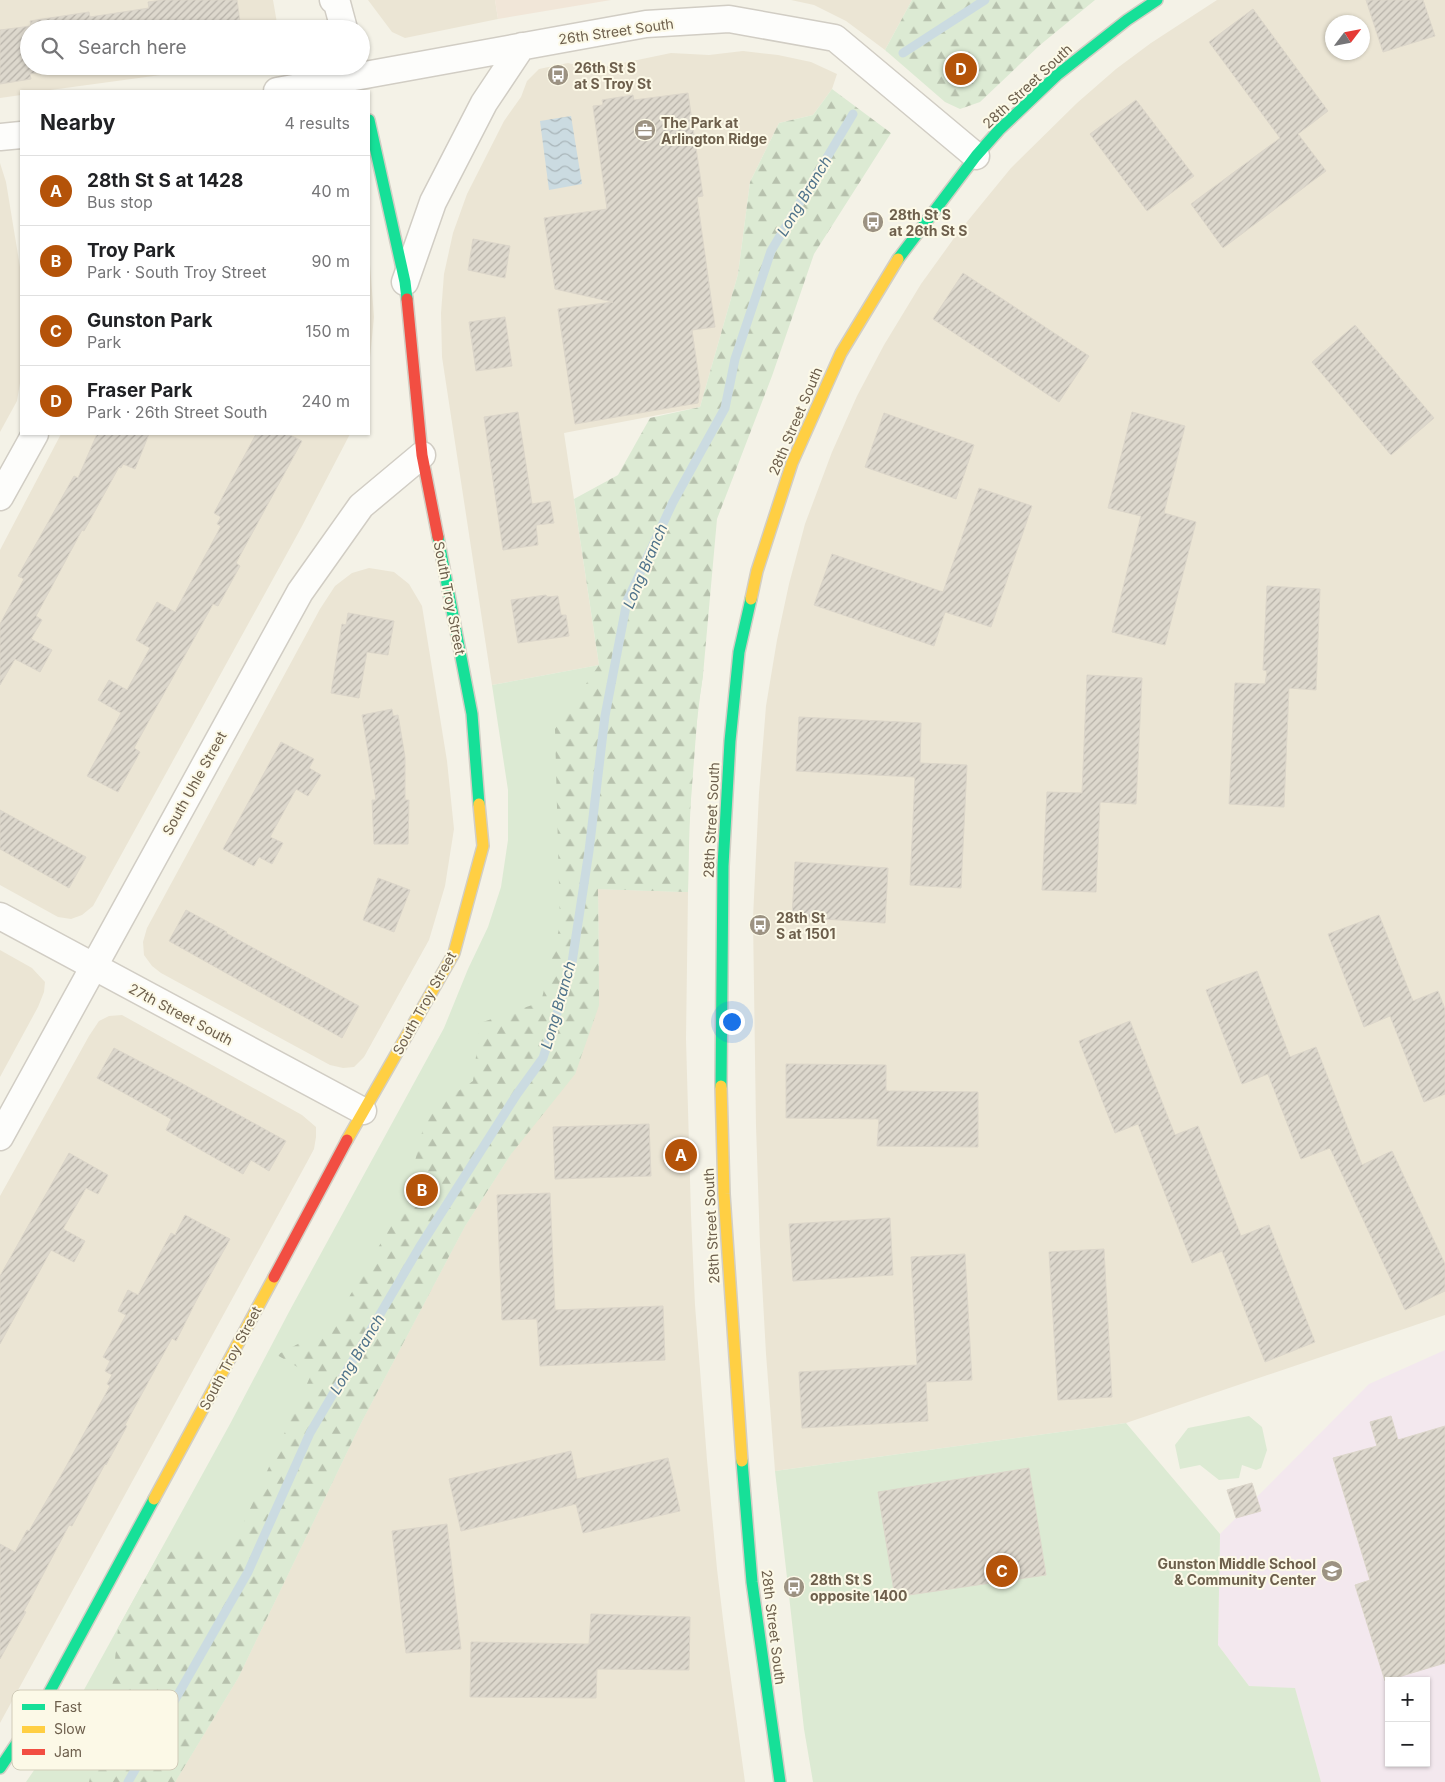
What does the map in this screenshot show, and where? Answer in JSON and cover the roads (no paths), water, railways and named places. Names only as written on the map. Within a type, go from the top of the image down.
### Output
[{"type":"street","points":[[333,0],[337,4],[341,20]]},
{"type":"street","name":"28th Street South","points":[[780,1782],[752,1582],[736,1391],[724,1194],[721,1082],[723,866],[730,742],[739,652],[757,571],[792,463],[841,353],[902,253],[976,156],[999,130],[1058,74],[1127,20],[1157,0]]},
{"type":"street","name":"26th Street South","points":[[283,90],[359,78],[646,24],[729,19],[835,38],[976,156]]},
{"type":"street","points":[[405,282],[433,202],[484,102],[522,46]]},
{"type":"street","name":"South Troy Street","points":[[51,1690],[363,1111],[454,953],[483,846],[472,714],[422,455],[405,282],[370,124]]},
{"type":"street","points":[[0,137],[20,135]]},
{"type":"street","points":[[0,497],[34,435]]},
{"type":"street","name":"South Uhle Street","points":[[0,1137],[300,592],[361,506],[422,455]]},
{"type":"street","name":"27th Street South","points":[[0,916],[363,1111]]},
{"type":"street","name":"South Troy Street","points":[[0,1768],[12,1750]]},
{"type":"water","points":[[571,116],[582,184],[549,190],[540,121]]},
{"type":"waterway","name":"Long Branch","points":[[903,53],[985,0]]},
{"type":"waterway","name":"Long Branch","points":[[178,1694],[248,1572],[310,1433],[419,1248],[517,1094],[543,1058],[571,969],[589,851],[605,716],[627,601],[673,502],[725,408],[735,359],[771,251],[853,114]]},
{"type":"waterway","name":"Long Branch","points":[[128,1782],[135,1770]]},
{"type":"place","name":"Fraser Park","points":[[961,69]]},
{"type":"place","name":"26th St S at S Troy St","points":[[558,75]]},
{"type":"place","name":"The Park at Arlington Ridge","points":[[645,130]]},
{"type":"place","name":"28th St S at 26th St S","points":[[873,222]]},
{"type":"place","name":"28th St S at 1501","points":[[760,925]]},
{"type":"place","name":"28th St S at 1428","points":[[681,1155]]},
{"type":"place","name":"Troy Park","points":[[422,1190]]},
{"type":"place","name":"Gunston Park","points":[[1002,1571]]},
{"type":"place","name":"Gunston Middle School & Community Center","points":[[1332,1571]]},
{"type":"place","name":"28th St S opposite 1400","points":[[794,1587]]}]
